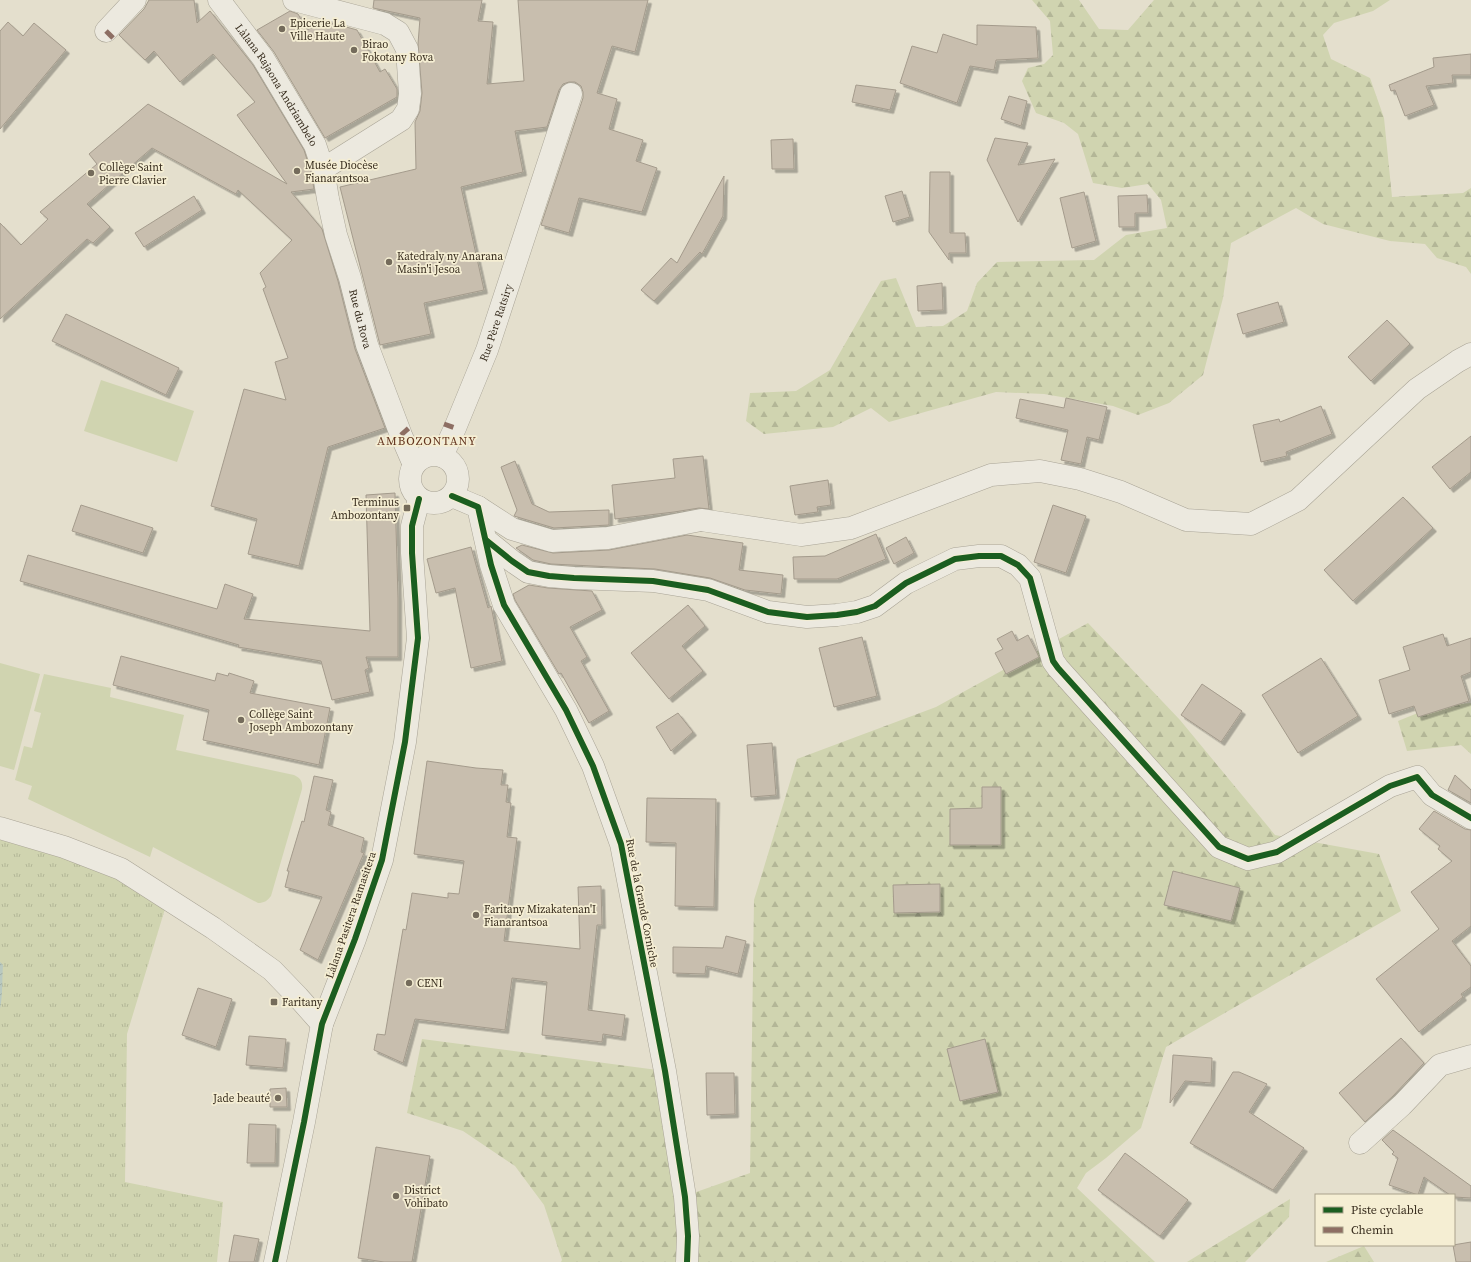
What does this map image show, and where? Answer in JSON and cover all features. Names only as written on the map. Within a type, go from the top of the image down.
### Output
[{"type":"street","points":[[106,31],[135,0]]},
{"type":"street","points":[[294,0],[386,24],[398,32],[407,49],[410,94],[408,109],[401,120],[323,169]]},
{"type":"street","name":"Làlana Rajaona Andriambelo","points":[[224,2],[263,58],[315,145],[323,169]]},
{"type":"street","name":"Rue Père Ratsiry","points":[[442,456],[485,357],[571,94]]},
{"type":"street","name":"Rue du Rova","points":[[323,169],[336,235],[350,278],[367,345],[414,465]]},
{"type":"street","points":[[452,496],[478,507],[512,529],[552,541],[608,538],[701,520],[801,535],[851,528],[991,475],[1040,471],[1080,479],[1121,492],[1186,520],[1251,524],[1298,500],[1418,389],[1458,361],[1471,354]]},
{"type":"street","points":[[429,455],[442,456],[452,462],[457,473],[458,485],[452,496],[446,500],[440,503],[425,502],[419,499],[412,492],[409,483],[409,473],[418,460],[429,455]]},
{"type":"street","name":"Làlana Pasitera Ramasitera","points":[[275,1262],[304,1122],[322,1024],[382,860],[405,742],[418,638],[412,553],[412,526],[419,499]]},
{"type":"street","name":"Rue de la Grande Corniche","points":[[478,507],[491,565],[504,605],[566,710],[593,766],[621,844],[665,1071],[685,1197],[688,1236],[687,1262]]},
{"type":"street","points":[[486,540],[528,572],[568,578],[653,581],[676,584],[708,590],[768,612],[807,617],[857,612],[874,606],[906,583],[955,559],[979,556],[1001,556],[1018,565],[1030,578],[1054,661],[1058,668],[1219,847],[1248,859],[1277,852],[1390,786],[1417,778],[1432,795],[1471,818]]},
{"type":"street","points":[[0,828],[64,847],[121,869],[213,928],[272,970],[322,1024]]},
{"type":"street","points":[[1360,1143],[1402,1105],[1440,1065],[1471,1056]]},
{"type":"green space","points":[[1032,0],[1079,0],[1099,29],[1128,30],[1154,0],[1390,0],[1373,11],[1334,23],[1323,35],[1331,59],[1370,78],[1384,118],[1392,197],[1463,193],[1471,188],[1471,274],[1466,267],[1437,258],[1425,244],[1390,241],[1323,224],[1296,208],[1231,243],[1223,298],[1203,375],[1169,403],[1138,415],[1113,406],[1044,394],[996,392],[889,422],[871,408],[833,427],[764,434],[746,421],[750,393],[796,391],[830,370],[881,281],[896,278],[916,327],[943,326],[967,311],[977,283],[997,262],[1094,260],[1126,235],[1167,228],[1161,200],[1148,184],[1122,188],[1093,183],[1078,134],[1064,123],[1036,113],[1022,81],[1028,68],[1044,64],[1053,55],[1050,21]]},
{"type":"green space","points":[[101,380],[194,411],[177,462],[84,431]]},
{"type":"green space","points":[[1088,623],[1180,720],[1275,835],[1379,854],[1401,911],[1166,1047],[1141,1128],[1086,1173],[1077,1188],[1155,1262],[561,1262],[562,1260],[544,1205],[515,1166],[463,1131],[407,1113],[422,1039],[665,1071],[685,1196],[750,1173],[754,900],[797,759],[936,707]]},
{"type":"green space","points":[[0,663],[40,674],[14,770],[0,766]]},
{"type":"green space","points":[[44,674],[111,688],[110,697],[184,715],[176,750],[294,775],[299,779],[302,784],[302,789],[271,896],[264,902],[258,903],[153,847],[150,857],[28,799],[32,786],[15,780],[24,746],[32,748],[41,713],[34,711]]},
{"type":"green space","points":[[1471,703],[1471,754],[1461,745],[1407,751],[1398,721],[1435,706]]},
{"type":"green space","points":[[0,828],[168,899],[127,1034],[125,1182],[223,1202],[217,1262],[0,1262]]},
{"type":"green space","points":[[1290,1199],[1289,1217],[1245,1262],[1187,1262]]},
{"type":"green space","points":[[1364,1246],[1374,1262],[1326,1262]]},
{"type":"water","points":[[0,962],[3,965],[0,1009]]},
{"type":"building","points":[[149,0],[194,0],[197,23],[210,11],[253,65],[304,150],[311,172],[314,189],[291,192],[322,229],[338,281],[355,349],[385,428],[328,447],[299,566],[248,554],[257,519],[211,506],[244,389],[286,400],[275,362],[288,358],[263,289],[266,287],[260,273],[292,240],[238,190],[236,194],[152,148],[87,204],[110,227],[93,243],[87,239],[0,319],[0,223],[21,245],[48,219],[40,212],[97,164],[89,154],[148,104],[287,184],[237,115],[255,102],[213,54],[180,82],[154,51],[145,60],[119,35],[144,9]]},
{"type":"building","points":[[374,0],[482,0],[478,21],[493,22],[487,84],[524,81],[518,0],[648,0],[635,52],[612,46],[597,93],[617,99],[609,129],[643,140],[636,161],[657,168],[642,212],[579,198],[569,233],[541,225],[583,98],[581,86],[575,82],[563,84],[559,90],[547,127],[515,131],[523,172],[461,187],[484,290],[424,303],[431,334],[380,345],[340,187],[416,169],[415,122],[420,111],[422,93],[418,44],[420,18],[373,8]]},
{"type":"building","points":[[290,11],[298,14],[307,30],[325,21],[357,30],[380,72],[385,69],[397,89],[397,97],[325,138],[274,52],[257,30]]},
{"type":"building","points":[[8,22],[23,36],[34,23],[66,50],[0,129],[0,31]]},
{"type":"building","points":[[977,25],[1036,27],[1038,58],[996,60],[994,70],[970,66],[957,103],[900,83],[912,46],[937,53],[943,34],[977,45]]},
{"type":"building","points":[[1471,54],[1471,75],[1452,75],[1453,83],[1426,86],[1434,105],[1405,116],[1395,90],[1391,91],[1389,85],[1434,67],[1433,58]]},
{"type":"building","points":[[856,85],[896,90],[890,110],[852,102]]},
{"type":"building","points":[[1009,96],[1027,101],[1021,126],[1001,119]]},
{"type":"building","points":[[995,138],[1028,143],[1018,165],[1055,159],[1018,222],[987,160]]},
{"type":"building","points":[[793,139],[794,169],[772,169],[771,140]]},
{"type":"building","points":[[930,172],[950,172],[950,233],[965,233],[966,253],[949,253],[949,260],[929,232]]},
{"type":"building","points":[[724,176],[723,216],[702,254],[700,252],[654,301],[641,290],[671,258],[677,263]]},
{"type":"building","points":[[902,191],[910,217],[893,222],[885,196]]},
{"type":"building","points":[[1084,192],[1096,241],[1072,248],[1060,198]]},
{"type":"building","points":[[1147,195],[1148,213],[1135,213],[1135,227],[1119,227],[1118,196]]},
{"type":"building","points":[[194,196],[202,210],[144,247],[135,233]]},
{"type":"building","points":[[942,283],[943,310],[918,311],[917,286]]},
{"type":"building","points":[[1278,302],[1284,322],[1243,334],[1237,314]]},
{"type":"building","points":[[66,314],[179,368],[166,395],[52,341]]},
{"type":"building","points":[[1387,320],[1410,344],[1371,381],[1348,357]]},
{"type":"building","points":[[1066,398],[1107,407],[1099,440],[1087,437],[1081,464],[1061,460],[1068,430],[1016,418],[1020,399],[1064,408]]},
{"type":"building","points":[[1321,406],[1332,434],[1286,452],[1287,456],[1261,462],[1253,425],[1279,419],[1280,422]]},
{"type":"building","points":[[1471,436],[1471,472],[1450,489],[1432,467]]},
{"type":"building","points":[[703,456],[709,509],[699,508],[615,519],[612,485],[675,478],[673,459]]},
{"type":"building","points":[[515,461],[532,504],[549,512],[609,510],[609,525],[554,528],[514,516],[517,510],[501,467]]},
{"type":"building","points":[[828,480],[831,505],[817,507],[818,512],[795,515],[790,486]]},
{"type":"building","points":[[395,493],[398,657],[366,657],[369,668],[365,670],[370,692],[332,700],[321,661],[238,647],[239,645],[20,581],[28,555],[217,609],[225,584],[253,594],[244,619],[370,631],[366,495]]},
{"type":"building","points":[[1403,497],[1433,528],[1353,601],[1324,570]]},
{"type":"building","points":[[81,505],[153,528],[143,553],[72,531]]},
{"type":"building","points":[[1053,505],[1086,516],[1066,573],[1034,562]]},
{"type":"building","points":[[876,534],[886,559],[837,579],[794,579],[793,557],[825,556]]},
{"type":"building","points":[[687,535],[743,543],[739,570],[783,575],[781,594],[745,590],[710,578],[655,569],[551,564],[533,560],[516,548],[522,545],[553,553],[609,550]]},
{"type":"building","points":[[906,537],[914,553],[894,564],[886,548]]},
{"type":"building","points":[[471,547],[488,608],[491,606],[502,661],[471,668],[455,588],[436,593],[427,559]]},
{"type":"building","points":[[529,585],[592,591],[602,610],[570,627],[587,657],[581,661],[609,711],[589,723],[561,673],[559,674],[515,600],[513,594]]},
{"type":"building","points":[[688,605],[705,626],[682,646],[703,671],[669,699],[631,653]]},
{"type":"building","points":[[1012,631],[1017,641],[1028,635],[1039,657],[1006,674],[995,653],[1003,649],[997,639]]},
{"type":"building","points":[[1443,634],[1447,646],[1471,638],[1471,672],[1461,676],[1469,701],[1418,717],[1414,706],[1389,714],[1379,680],[1410,670],[1403,647]]},
{"type":"building","points":[[862,637],[877,696],[834,707],[819,648]]},
{"type":"building","points":[[121,656],[215,681],[217,673],[228,676],[229,673],[254,681],[250,693],[330,708],[319,765],[203,740],[209,710],[113,685]]},
{"type":"building","points":[[1321,658],[1358,716],[1298,753],[1262,695]]},
{"type":"building","points":[[1202,684],[1242,711],[1221,742],[1181,715]]},
{"type":"building","points":[[678,713],[693,732],[671,751],[656,727]]},
{"type":"building","points":[[772,743],[776,795],[751,797],[747,745]]},
{"type":"building","points":[[427,761],[503,770],[501,785],[508,785],[506,802],[511,803],[507,837],[517,838],[504,941],[580,949],[578,887],[601,886],[602,925],[597,925],[588,1010],[625,1015],[622,1037],[603,1034],[602,1042],[542,1035],[547,982],[512,978],[505,1030],[415,1019],[403,1063],[374,1050],[377,1034],[385,1035],[403,929],[406,930],[412,893],[448,898],[448,893],[459,894],[464,861],[414,854]]},
{"type":"building","points":[[1455,775],[1471,790],[1471,803],[1448,790]]},
{"type":"building","points":[[314,776],[333,780],[326,810],[331,812],[328,825],[364,838],[361,852],[364,853],[318,960],[300,950],[322,897],[285,887],[289,871],[287,871],[302,821],[304,822]]},
{"type":"building","points":[[982,787],[1001,787],[1001,845],[950,845],[950,809],[982,808]]},
{"type":"building","points":[[647,798],[716,799],[714,907],[675,906],[676,843],[646,842]]},
{"type":"building","points":[[1434,811],[1465,829],[1471,830],[1471,926],[1452,941],[1471,966],[1471,987],[1461,994],[1463,997],[1419,1032],[1376,979],[1439,929],[1411,892],[1452,861],[1438,849],[1440,846],[1419,829]]},
{"type":"building","points":[[1173,871],[1240,888],[1231,921],[1164,905]]},
{"type":"building","points":[[940,884],[940,912],[894,913],[893,885]]},
{"type":"building","points":[[726,936],[746,941],[738,974],[706,966],[705,974],[673,973],[673,947],[723,948]]},
{"type":"building","points":[[198,988],[232,999],[216,1047],[182,1035]]},
{"type":"building","points":[[249,1036],[286,1039],[283,1068],[246,1065]]},
{"type":"building","points":[[1401,1038],[1424,1063],[1393,1096],[1365,1122],[1339,1093]]},
{"type":"building","points":[[985,1039],[998,1092],[960,1101],[947,1049]]},
{"type":"building","points":[[1173,1055],[1212,1058],[1211,1083],[1185,1081],[1170,1103]]},
{"type":"building","points":[[1233,1072],[1239,1072],[1267,1084],[1249,1112],[1304,1148],[1273,1190],[1190,1143]]},
{"type":"building","points":[[706,1073],[734,1073],[735,1114],[707,1115]]},
{"type":"building","name":"Jade beauté","points":[[286,1088],[287,1107],[270,1107],[270,1089]]},
{"type":"building","points":[[249,1124],[276,1125],[275,1163],[247,1163]]},
{"type":"building","points":[[1393,1130],[1471,1186],[1471,1198],[1455,1197],[1455,1194],[1449,1194],[1424,1177],[1418,1194],[1389,1185],[1398,1158],[1392,1154],[1394,1152],[1382,1140]]},
{"type":"building","name":"District Vohibato","points":[[376,1147],[430,1156],[412,1262],[384,1262],[358,1258]]},
{"type":"building","points":[[1125,1153],[1188,1200],[1160,1236],[1098,1190]]},
{"type":"building","points":[[234,1235],[259,1239],[254,1262],[229,1262]]},
{"type":"building","points":[[1471,1242],[1471,1262],[1456,1262],[1453,1246]]},
{"type":"marked path","points":[[106,31],[115,40]]},
{"type":"marked path","points":[[444,424],[455,428]]},
{"type":"marked path","points":[[401,435],[410,427]]},
{"type":"cycle path","points":[[452,496],[478,507],[491,565],[504,605],[566,710],[593,766],[621,844],[665,1071],[685,1197],[688,1236],[687,1262]]},
{"type":"cycle path","points":[[275,1262],[304,1122],[322,1024],[355,939],[382,860],[405,742],[418,638],[412,553],[412,526],[419,499]]},
{"type":"cycle path","points":[[486,540],[528,572],[549,576],[574,578],[653,581],[708,590],[768,612],[807,617],[857,612],[875,606],[906,583],[955,559],[979,556],[1001,556],[1018,565],[1030,578],[1053,661],[1058,668],[1219,847],[1248,859],[1277,852],[1390,786],[1417,777],[1432,795],[1471,818]]},
{"type":"place","name":"Epicerie La Ville Haute","points":[[282,29]]},
{"type":"place","name":"Birao Fokotany Rova","points":[[354,50]]},
{"type":"place","name":"Musée Diocèse Fianarantsoa","points":[[297,171]]},
{"type":"place","name":"Collège Saint Pierre Clavier","points":[[91,173]]},
{"type":"place","name":"Katedraly ny Anarana Masin'i Jesoa","points":[[389,262]]},
{"type":"place","name":"Terminus Ambozontany","points":[[407,508]]},
{"type":"place","name":"Collège Saint Joseph Ambozontany","points":[[241,720]]},
{"type":"place","name":"Faritany Mizakatenan'I Fianarantsoa","points":[[476,915]]},
{"type":"place","name":"CENI","points":[[409,983]]},
{"type":"place","name":"Faritany","points":[[274,1002]]},
{"type":"place","name":"Jade beauté","points":[[278,1098]]},
{"type":"place","name":"District Vohibato","points":[[396,1196]]},
{"type":"district","name":"AMBOZONTANY","points":[[427,441]]}]
